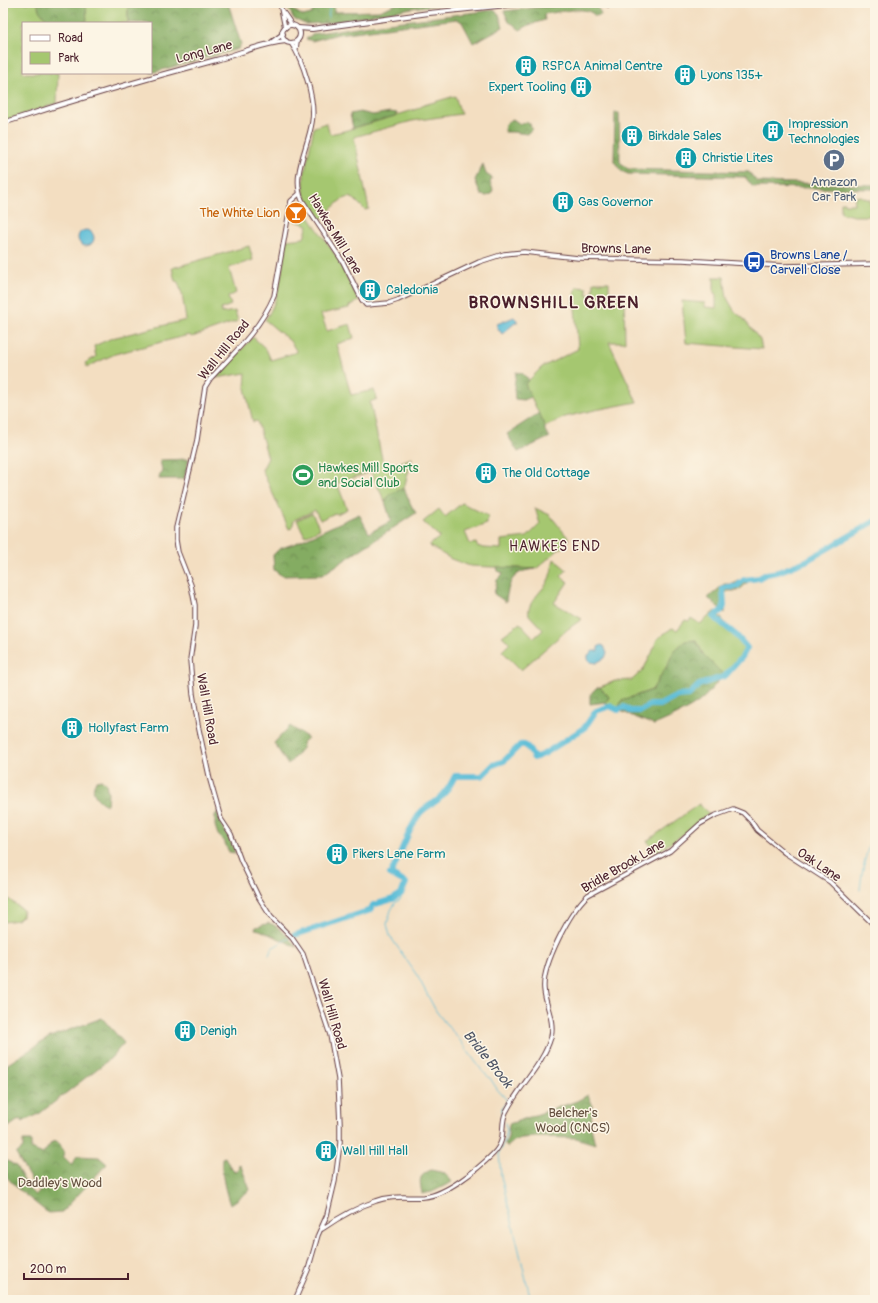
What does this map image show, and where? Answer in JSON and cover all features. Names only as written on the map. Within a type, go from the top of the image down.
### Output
[{"type":"main road","points":[[312,29],[291,43],[286,41],[283,34],[285,28],[292,25],[298,28],[312,29],[415,14],[526,3]]},
{"type":"main road","points":[[603,3],[611,5],[616,3]]},
{"type":"main road","points":[[298,28],[300,31],[298,39]]},
{"type":"main road","name":"Long Lane","points":[[3,123],[142,80],[227,57],[271,42],[283,34]]},
{"type":"main road","name":"Long Lane","points":[[271,42],[286,41]]},
{"type":"street","points":[[280,5],[292,25]]},
{"type":"street","points":[[280,5],[285,28]]},
{"type":"street","name":"Wall Hill Road","points":[[296,50],[298,39]]},
{"type":"street","name":"Wall Hill Road","points":[[291,43],[296,50],[312,94],[313,104],[312,123],[299,176],[299,194],[291,201],[274,296],[271,303],[252,334],[210,379],[206,387],[197,440],[178,516],[176,540],[178,552],[191,585],[195,605],[195,626],[190,660],[191,677],[198,725],[210,780],[222,819],[231,834],[241,861],[259,898],[271,917],[291,937],[303,954],[323,1012],[331,1042],[338,1079],[340,1142],[336,1181],[327,1215],[318,1235],[308,1270],[295,1300]]},
{"type":"street","name":"Hawkes Mill Lane","points":[[299,194],[343,262],[362,300],[368,305]]},
{"type":"street","name":"Browns Lane","points":[[368,305],[393,302],[479,262],[514,253],[534,253],[578,258],[683,260],[784,266],[875,264]]},
{"type":"street","name":"Bridle Brook Lane","points":[[321,1229],[336,1220],[376,1201],[388,1198],[425,1197],[447,1188],[463,1178],[495,1152],[502,1139],[505,1113],[536,1066],[549,1043],[553,1029],[544,990],[545,970],[571,916],[583,899],[594,891],[670,851],[700,824],[714,816],[733,809],[740,811],[751,821]]},
{"type":"street","name":"Oak Lane","points":[[751,821],[757,830],[785,853],[830,882],[875,926]]},
{"type":"street","points":[[327,1215],[336,1220]]},
{"type":"green space","points":[[3,3],[128,3],[128,22],[22,22],[22,74],[58,74],[57,103],[3,121]]},
{"type":"green space","points":[[38,3],[86,3],[87,22],[48,22],[40,12]]},
{"type":"green space","points":[[128,3],[228,3],[241,44],[238,49],[152,73],[152,22],[128,22]]},
{"type":"green space","points":[[318,3],[335,3],[334,12],[379,11],[399,3],[471,3],[418,7],[327,23],[305,24],[294,19],[287,6],[303,16],[311,14]]},
{"type":"green space","points":[[579,3],[596,7],[600,11],[601,15],[595,16],[591,12],[585,10],[544,14],[545,20],[529,25],[520,30],[509,22],[504,11]]},
{"type":"green space","points":[[494,10],[499,14],[503,27],[473,43],[462,22],[457,19],[338,34],[312,41],[306,39],[313,34],[363,26]]},
{"type":"green space","points":[[455,96],[461,114],[412,121],[354,137],[369,209],[365,210],[354,199],[349,197],[341,200],[326,216],[319,220],[304,194],[304,176],[314,127],[326,123],[330,134],[344,131]]},
{"type":"green space","points":[[360,112],[373,115],[390,112],[397,113],[395,116],[353,128],[350,114]]},
{"type":"green space","points":[[615,113],[619,113],[620,162],[628,169],[749,172],[757,182],[875,185],[875,189],[755,187],[752,186],[745,177],[628,174],[621,171],[614,161]]},
{"type":"green space","points":[[513,119],[520,124],[527,122],[530,124],[532,129],[527,134],[505,132],[505,125]]},
{"type":"green space","points":[[483,164],[486,174],[492,178],[490,183],[493,189],[492,193],[487,196],[481,195],[475,180]]},
{"type":"green space","points":[[860,196],[870,199],[870,204],[873,204],[873,216],[854,216],[841,213],[841,202],[844,202],[844,204],[854,204],[855,197]]},
{"type":"green space","points":[[295,203],[300,204],[337,257],[359,301],[349,306],[349,308],[321,314],[327,331],[350,324],[354,338],[337,344],[351,395],[374,390],[377,399],[370,402],[384,468],[412,458],[404,488],[390,494],[385,502],[371,472],[337,483],[347,509],[320,520],[315,510],[294,520],[292,528],[289,529],[262,470],[268,458],[257,421],[253,422],[245,388],[246,373],[216,378],[253,337],[266,349],[271,360],[297,352],[290,341],[265,320],[278,292],[286,240],[304,238],[308,225],[295,221],[295,219],[291,217]]},
{"type":"green space","points":[[249,246],[253,260],[229,268],[236,293],[228,297],[231,305],[221,309],[222,313],[235,311],[238,321],[192,337],[189,335],[115,354],[87,367],[85,363],[96,357],[94,346],[112,338],[186,320],[182,294],[178,282],[175,281],[172,268]]},
{"type":"green space","points":[[714,277],[724,277],[727,298],[735,312],[743,318],[760,340],[762,349],[686,343],[682,301],[705,303],[705,307],[716,308]]},
{"type":"green space","points":[[594,282],[609,282],[609,296],[624,296],[625,342],[609,342],[637,402],[565,417],[545,427],[525,384],[542,367],[578,349],[575,308],[572,304],[577,287],[587,288],[587,295],[593,294]]},
{"type":"green space","points":[[516,372],[522,373],[529,380],[525,384],[531,397],[524,400],[515,399],[514,388]]},
{"type":"green space","points":[[539,413],[545,427],[545,431],[550,437],[518,452],[507,434]]},
{"type":"green space","points":[[189,459],[184,479],[159,479],[162,470],[160,460]]},
{"type":"green space","points":[[404,488],[416,513],[322,575],[282,576],[274,570],[273,555],[279,549],[296,543],[359,514],[369,533],[391,521],[385,502],[390,494]]},
{"type":"green space","points":[[462,503],[488,516],[487,524],[465,532],[470,544],[476,543],[477,546],[484,548],[501,549],[501,540],[527,537],[540,524],[535,508],[550,515],[569,539],[536,569],[470,566],[451,559],[431,547],[429,545],[440,537],[423,522],[439,509],[445,517]]},
{"type":"green space","points":[[312,513],[320,529],[305,536],[297,520]]},
{"type":"green space","points":[[554,559],[567,570],[561,576],[568,582],[554,603],[582,619],[568,629],[521,670],[502,651],[510,643],[502,636],[520,623],[534,638],[543,630],[529,615],[529,611],[532,602],[547,583]]},
{"type":"green space","points":[[497,567],[536,569],[522,572],[512,579],[506,602],[494,594],[497,580],[503,573],[498,571]]},
{"type":"green space","points":[[747,577],[748,582],[738,591],[728,591],[725,594],[725,613],[708,598],[724,584],[733,584]]},
{"type":"green space","points":[[715,611],[747,648],[742,657],[725,676],[703,654],[696,640],[674,651],[667,666],[652,690],[621,701],[618,710],[606,702],[609,697],[600,687],[615,681],[632,680],[643,670],[652,653],[657,639],[672,628],[677,630],[685,620],[689,621],[691,618],[700,624]]},
{"type":"green space","points":[[696,640],[703,654],[725,676],[718,681],[704,697],[685,711],[654,725],[618,710],[621,701],[652,690],[667,666],[674,651],[685,641]]},
{"type":"green space","points":[[600,687],[609,697],[606,702],[590,704],[590,695],[596,688]]},
{"type":"green space","points":[[290,726],[308,738],[302,743],[303,747],[288,765],[274,743]]},
{"type":"green space","points":[[101,780],[106,783],[108,794],[107,805],[97,798],[93,788],[96,781]]},
{"type":"green space","points":[[699,804],[709,814],[687,832],[657,852],[647,841]]},
{"type":"green space","points":[[217,812],[235,853],[229,852],[224,841],[218,835],[215,826],[215,816]]},
{"type":"green space","points":[[3,895],[23,910],[22,916],[18,920],[3,922]]},
{"type":"green space","points":[[269,923],[281,930],[297,947],[255,929],[256,927]]},
{"type":"green space","points":[[102,1018],[124,1043],[111,1058],[39,1114],[22,1122],[20,1119],[3,1131],[3,1067],[50,1037]]},
{"type":"green space","name":"Belcher's Wood (CNCS)","points":[[588,1095],[592,1104],[591,1127],[595,1144],[576,1138],[537,1137],[522,1138],[514,1141],[507,1147],[505,1145],[508,1137],[509,1124],[577,1101]]},
{"type":"green space","name":"Daddley's Wood","points":[[23,1141],[31,1141],[31,1149],[43,1154],[52,1142],[57,1141],[64,1152],[63,1156],[71,1165],[77,1156],[99,1157],[107,1164],[62,1212],[48,1213],[19,1190],[4,1174],[3,1175],[3,1155],[6,1160],[16,1166],[28,1188],[35,1195],[40,1192],[32,1182],[16,1154],[23,1148]]},
{"type":"green space","points":[[225,1157],[230,1167],[235,1172],[238,1170],[239,1164],[241,1166],[250,1190],[230,1205],[222,1170],[222,1158]]},
{"type":"green space","points":[[431,1170],[445,1173],[452,1182],[432,1192],[422,1194],[420,1179],[423,1174]]},
{"type":"water","points":[[83,230],[89,230],[94,235],[92,244],[89,246],[83,246],[78,241],[78,235]]},
{"type":"water","points":[[514,317],[517,320],[517,323],[502,334],[497,327],[497,324]]},
{"type":"water","points":[[601,645],[604,646],[607,653],[605,658],[596,663],[590,662],[588,655],[593,651],[598,651],[598,647]]},
{"type":"waterway","points":[[328,19],[330,3]]},
{"type":"waterway","points":[[392,871],[415,820],[420,813],[442,796],[449,788],[455,776],[482,776],[493,765],[504,761],[520,745],[525,745],[534,758],[544,754],[585,727],[596,711],[610,706],[618,710],[624,707],[630,711],[640,711],[650,705],[660,705],[677,696],[689,695],[699,685],[725,676],[742,657],[747,648],[736,635],[714,617],[723,609],[724,606],[723,589],[727,587],[736,587],[744,580],[759,578],[766,574],[778,572],[806,561],[875,521]]},
{"type":"waterway","points":[[860,890],[862,873],[875,825]]},
{"type":"waterway","points":[[295,935],[371,910],[373,905],[393,899],[401,894],[406,883],[390,874]]},
{"type":"waterway","name":"Bridle Brook","points":[[401,894],[400,900],[396,902],[391,910],[387,924],[390,936],[418,977],[436,1011],[506,1099],[507,1101],[502,1108],[502,1121]]},
{"type":"waterway","points":[[269,955],[272,948],[289,938]]},
{"type":"waterway","name":"Bridle Brook","points":[[505,1123],[507,1130],[504,1142],[499,1152],[501,1176],[531,1300]]},
{"type":"place","name":"RSPCA Animal Centre","points":[[526,66]]},
{"type":"place","name":"Lyons 135+","points":[[685,75]]},
{"type":"place","name":"Expert Tooling","points":[[581,87]]},
{"type":"place","name":"Impression Technologies","points":[[773,131]]},
{"type":"place","name":"Birkdale Sales","points":[[632,136]]},
{"type":"place","name":"Christie Lites","points":[[686,158]]},
{"type":"place","name":"Amazon Car Park","points":[[834,160]]},
{"type":"place","name":"Gas Governor","points":[[563,202]]},
{"type":"place","name":"The White Lion","points":[[296,213]]},
{"type":"place","name":"Browns Lane / Carvell Close","points":[[754,262]]},
{"type":"place","name":"Caledonia","points":[[370,290]]},
{"type":"place","name":"The Old Cottage","points":[[486,473]]},
{"type":"place","name":"Hawkes Mill Sports and Social Club","points":[[303,475]]},
{"type":"place","name":"Hollyfast Farm","points":[[72,728]]},
{"type":"place","name":"Pikers Lane Farm","points":[[337,854]]},
{"type":"place","name":"Denigh","points":[[185,1031]]},
{"type":"place","name":"Wall Hill Hall","points":[[326,1151]]},
{"type":"district","name":"BROWNSHILL GREEN","points":[[554,302]]},
{"type":"district","name":"HAWKES END","points":[[555,546]]}]
